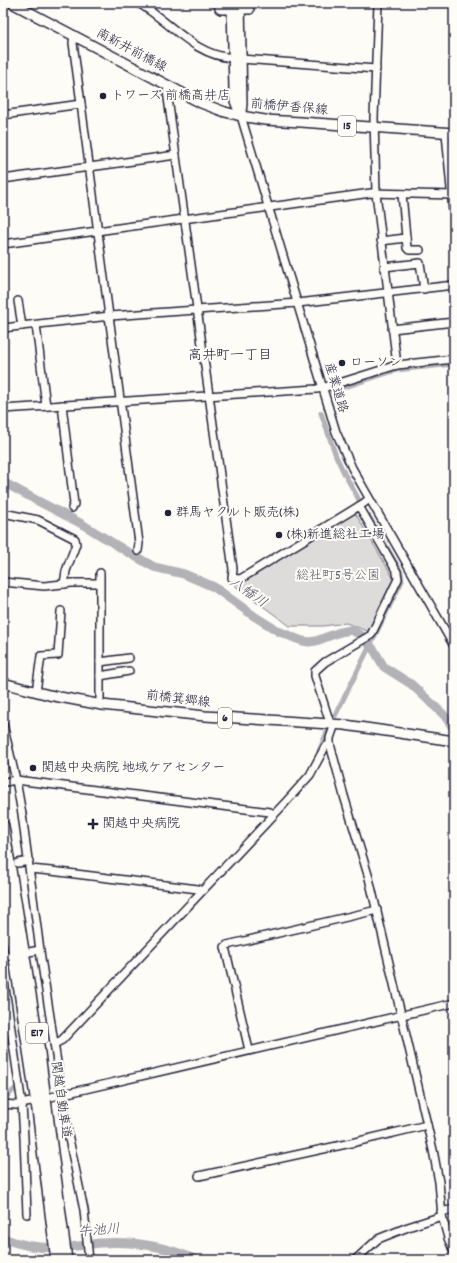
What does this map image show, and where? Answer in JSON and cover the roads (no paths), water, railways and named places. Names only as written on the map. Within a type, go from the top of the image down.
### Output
[{"type":"highway","name":"関越自動車道","points":[[3,826],[37,1038],[62,1259]]},
{"type":"highway","name":"関越自動車道","points":[[3,879],[60,1241]]},
{"type":"main road","name":"南新井前橋線","points":[[12,3],[25,6],[74,35],[208,106],[240,116]]},
{"type":"main road","name":"前橋伊香保線","points":[[236,7],[237,59],[242,104],[240,116],[265,120],[450,133]]},
{"type":"main road","name":"前橋箕郷線","points":[[3,683],[72,700],[100,704],[205,716],[333,724],[451,741]]},
{"type":"street","points":[[138,3],[200,49],[210,54],[237,59],[376,69]]},
{"type":"street","points":[[218,3],[218,7],[221,10],[236,7],[250,10]]},
{"type":"street","points":[[378,3],[374,128],[376,193],[397,365]]},
{"type":"street","points":[[74,35],[73,43],[121,401],[139,543],[138,551]]},
{"type":"street","points":[[169,85],[167,91],[233,570],[232,578],[242,578],[369,499]]},
{"type":"street","points":[[3,115],[81,104]]},
{"type":"street","name":"産業道路","points":[[240,116],[336,432],[352,468],[369,499],[454,646]]},
{"type":"street","points":[[450,133],[454,223]]},
{"type":"street","points":[[3,179],[176,155]]},
{"type":"street","points":[[3,244],[376,193],[453,195]]},
{"type":"street","points":[[402,194],[408,250],[420,250]]},
{"type":"street","points":[[381,241],[406,238]]},
{"type":"street","points":[[384,267],[421,264],[424,289]]},
{"type":"street","points":[[3,328],[110,316],[298,304],[454,285]]},
{"type":"street","points":[[18,301],[22,326]]},
{"type":"street","points":[[392,329],[454,322]]},
{"type":"street","points":[[36,325],[46,406]]},
{"type":"street","points":[[3,409],[323,388],[397,365],[454,359]]},
{"type":"street","points":[[62,405],[74,504],[72,508]]},
{"type":"street","points":[[359,506],[397,572],[398,582],[373,632],[369,637],[325,662],[315,671],[315,676],[333,724],[330,744],[344,796],[366,866],[377,910],[427,1125],[437,1172],[442,1214],[448,1238],[454,1252]]},
{"type":"street","points":[[3,513],[38,520],[75,539],[76,544],[66,571],[64,584]]},
{"type":"street","points":[[100,573],[100,704]]},
{"type":"street","points":[[3,582],[44,586],[99,583]]},
{"type":"street","points":[[36,692],[42,656],[58,655],[61,611]]},
{"type":"street","points":[[100,662],[128,658]]},
{"type":"street","points":[[100,676],[128,671]]},
{"type":"street","points":[[3,724],[22,814],[54,1044],[71,1149],[84,1210],[89,1260]]},
{"type":"street","points":[[54,1044],[62,1040],[310,775],[325,747],[330,744]]},
{"type":"street","points":[[5,782],[16,780],[270,812],[274,814]]},
{"type":"street","points":[[18,863],[29,861]]},
{"type":"street","points":[[30,869],[198,889],[201,891]]},
{"type":"street","points":[[250,1050],[225,947],[227,945],[377,910]]},
{"type":"street","points":[[29,952],[40,950]]},
{"type":"street","points":[[3,974],[22,1104],[27,1214]]},
{"type":"street","points":[[51,1097],[454,1003]]},
{"type":"street","points":[[3,1104],[16,1105],[31,1102]]},
{"type":"street","points":[[199,1176],[427,1125]]},
{"type":"street","points":[[355,1260],[374,1242],[383,1237],[454,1209]]},
{"type":"waterway","points":[[332,391],[396,370],[454,364]]},
{"type":"waterway","points":[[321,413],[336,456],[363,507]]},
{"type":"waterway","name":"八幡川","points":[[3,482],[82,524],[154,567],[184,574],[214,587],[254,616],[278,631],[309,642],[340,632],[351,630],[355,632],[362,636],[374,650],[384,667],[411,684],[444,715],[454,729]]},
{"type":"waterway","points":[[335,716],[402,581],[401,572],[368,515]]},
{"type":"waterway","points":[[319,751],[328,730]]},
{"type":"waterway","points":[[3,1100],[17,1087]]},
{"type":"waterway","name":"牛池川","points":[[3,1238],[27,1245],[52,1248],[100,1243],[137,1244],[173,1251],[196,1260]]},
{"type":"place","name":"トワーズ 前橋高井店","points":[[103,96]]},
{"type":"place","name":"ローソン","points":[[342,363]]},
{"type":"place","name":"群馬ヤクルト販売(株)","points":[[168,513]]},
{"type":"place","name":"(株)新進総社工場","points":[[279,535]]},
{"type":"place","name":"関越中央病院 地域ケアセンター","points":[[33,768]]},
{"type":"place","name":"関越中央病院","points":[[93,824]]},
{"type":"district","name":"高井町一丁目","points":[[230,356]]},
{"type":"park label","name":"総社町5号公園","points":[[338,576]]}]
